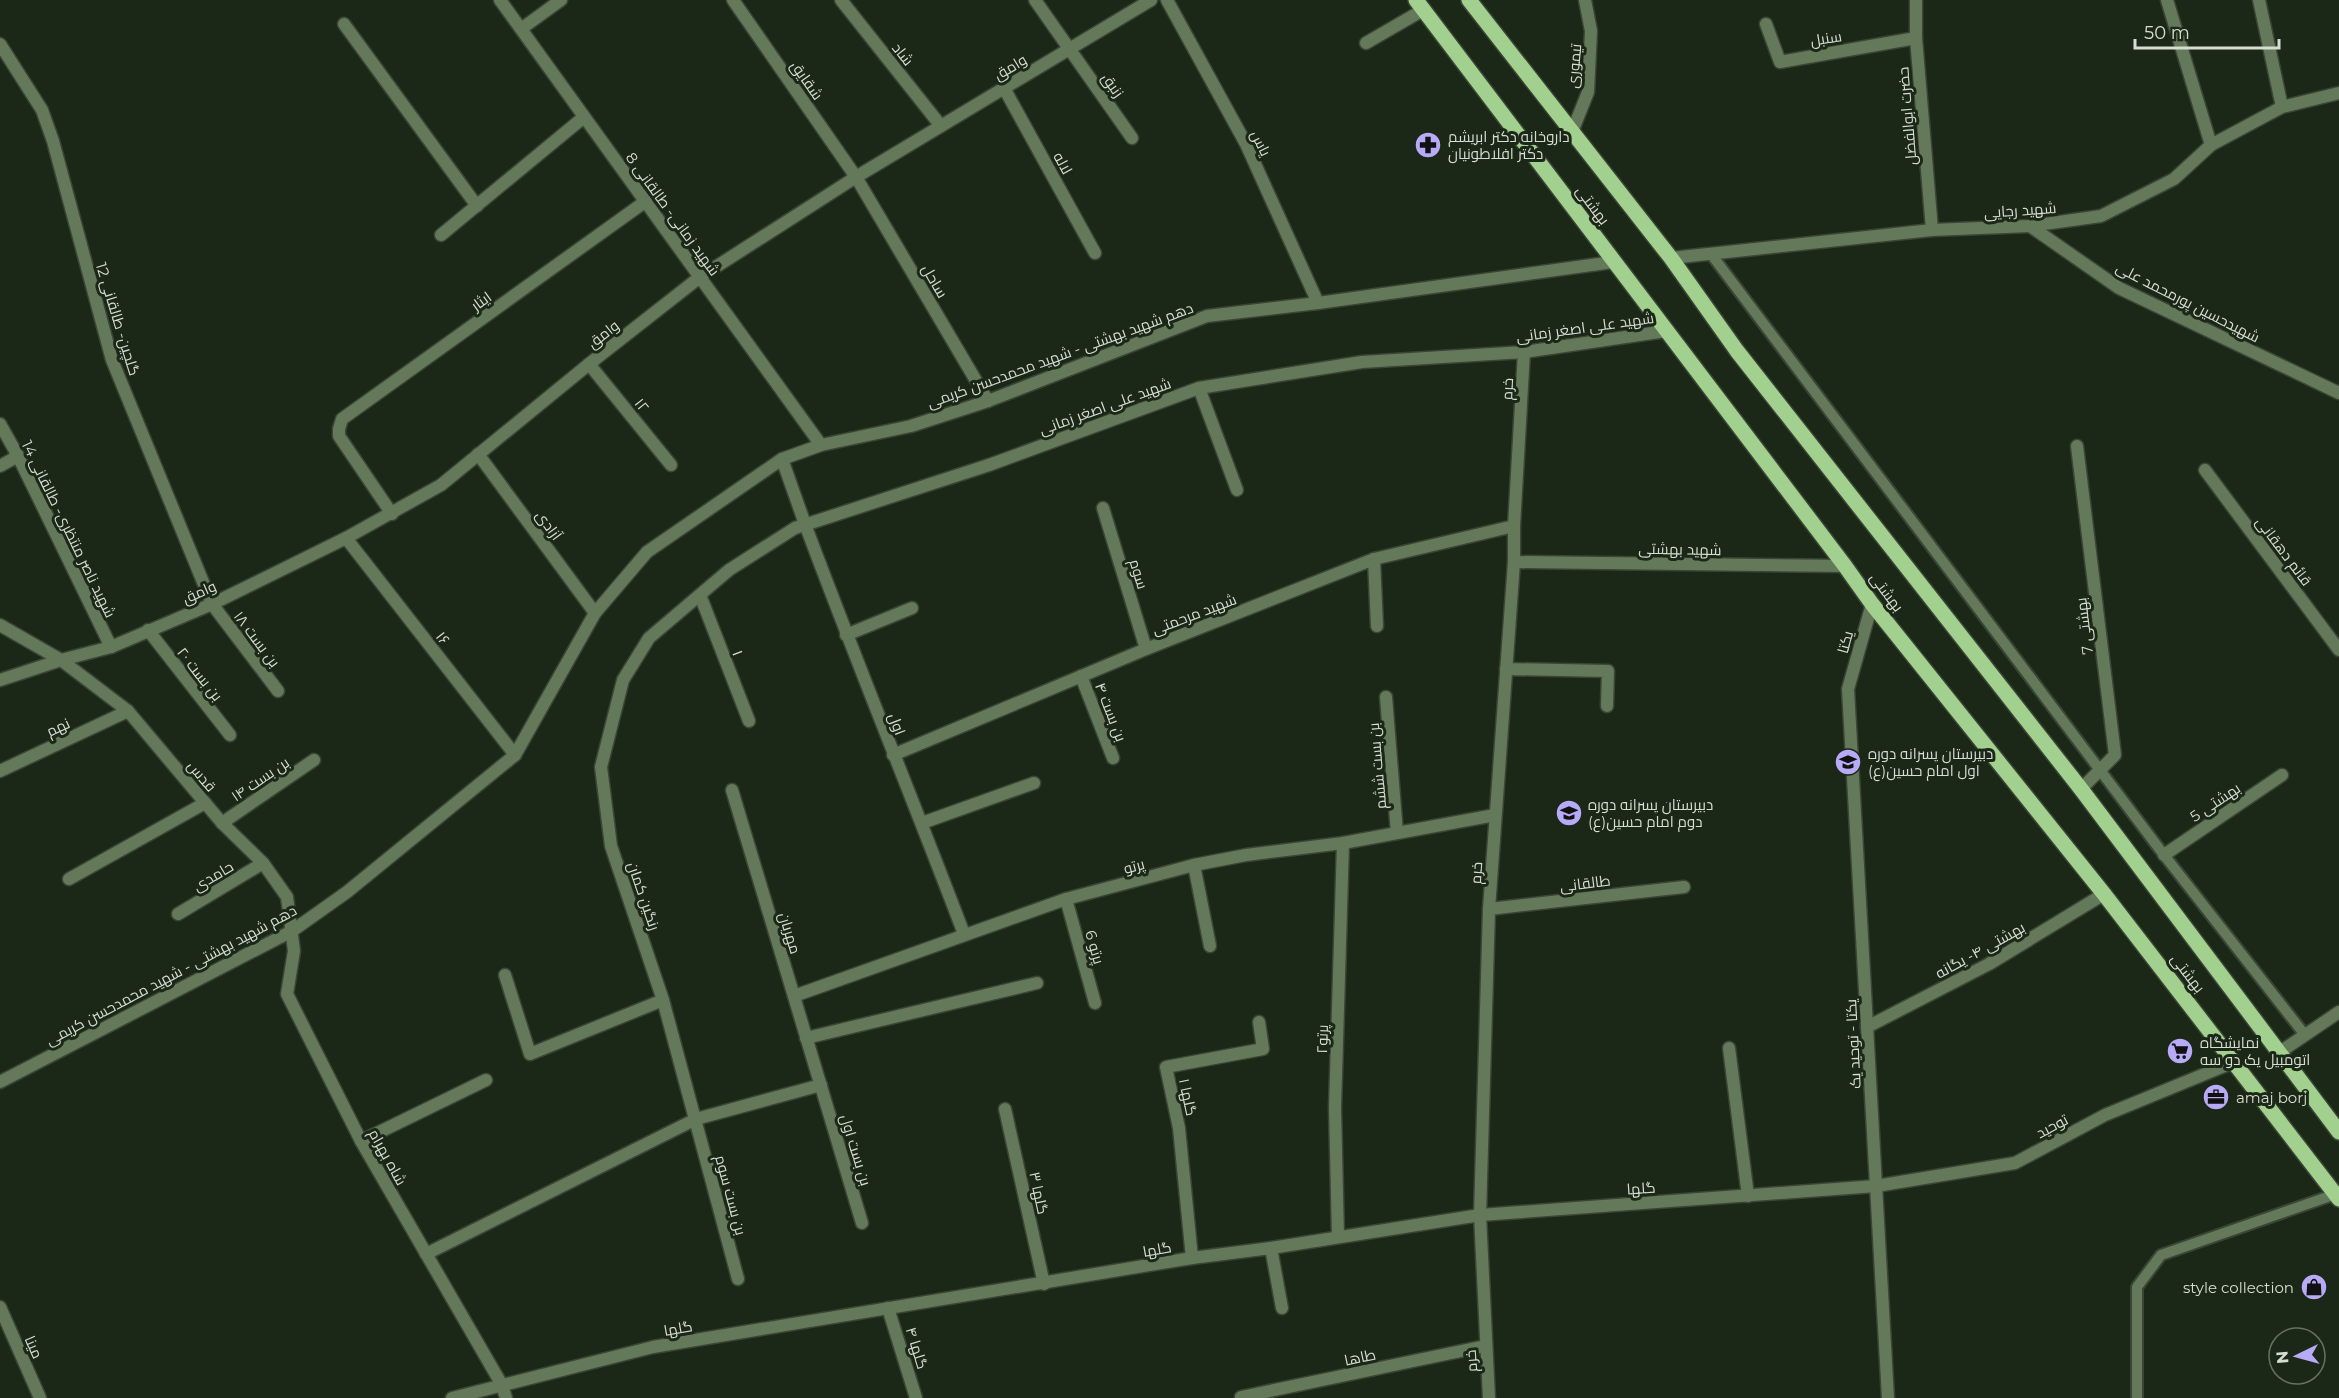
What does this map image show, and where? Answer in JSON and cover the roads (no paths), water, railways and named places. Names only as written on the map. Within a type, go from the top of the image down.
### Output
[{"type":"main road","name":"بهشتی","points":[[1469,0],[1671,258],[1737,351],[2081,789],[2339,1132]]},
{"type":"main road","name":"بهشتی","points":[[1420,5],[1872,604],[2104,894],[2337,1197]]},
{"type":"street","name":"شهید زمانی- طالقانی 8","points":[[500,0],[821,445]]},
{"type":"street","points":[[521,28],[561,0]]},
{"type":"street","name":"شقایق","points":[[733,0],[856,177]]},
{"type":"street","name":"شاد","points":[[841,0],[941,126]]},
{"type":"street","name":"زنبق","points":[[1035,0],[1132,138]]},
{"type":"street","name":"وامق","points":[[0,680],[111,647],[212,604],[392,514],[441,485],[700,277],[856,177],[1151,0]]},
{"type":"street","name":"یاس","points":[[1167,0],[1246,144],[1318,303]]},
{"type":"street","name":"تیموری","points":[[1572,132],[1588,92],[1592,30],[1585,0]]},
{"type":"street","name":"حضرت ابوالفضل","points":[[1916,0],[1916,38],[1932,230]]},
{"type":"street","points":[[2167,0],[2211,145]]},
{"type":"street","points":[[2259,0],[2282,107]]},
{"type":"street","points":[[1366,43],[1420,5]]},
{"type":"street","points":[[344,24],[477,206]]},
{"type":"street","name":"سنبل","points":[[1766,24],[1780,62],[1916,38]]},
{"type":"street","name":"گلچین- طالقانی 12","points":[[0,44],[42,110],[53,141],[112,360],[212,604]]},
{"type":"street","name":"لاله","points":[[1004,88],[1095,253]]},
{"type":"street","name":"شهید رجایی","points":[[1671,258],[1932,230],[2030,226],[2101,216],[2174,179],[2211,145],[2282,107],[2339,93]]},
{"type":"street","points":[[441,235],[584,117]]},
{"type":"street","name":"ساحل","points":[[856,177],[988,401]]},
{"type":"street","name":"ایثار","points":[[392,514],[339,436],[342,419],[646,201]]},
{"type":"street","name":"شهیدحسین پورمحمد علی","points":[[2030,226],[2119,288],[2339,393]]},
{"type":"street","name":"دهم شهید بهشتی - شهید محمدحسن کریمی","points":[[0,1082],[291,931],[347,892],[515,755],[595,613],[647,552],[782,459],[821,445],[911,426],[988,401],[1207,316],[1613,262]]},
{"type":"street","name":"شهید علی اصغر زمانی","points":[[623,680],[649,638],[729,570],[805,524],[989,465],[1199,388],[1362,362],[1524,351],[1666,331]]},
{"type":"street","name":"خرم","points":[[1489,1398],[1480,1215],[1489,909],[1514,562],[1524,351]]},
{"type":"street","name":"۱۲","points":[[589,364],[671,465]]},
{"type":"street","points":[[1199,388],[1237,490]]},
{"type":"street","name":"شهید ناصر منتظری- طالقانی 14","points":[[0,424],[18,456],[111,647]]},
{"type":"street","name":"بهشتی 7","points":[[2077,446],[2115,755],[2081,789]]},
{"type":"street","name":"آزادی","points":[[478,454],[595,613]]},
{"type":"street","points":[[0,466],[18,456]]},
{"type":"street","name":"اول","points":[[782,459],[846,635],[964,934]]},
{"type":"street","name":"قائم دهقانی","points":[[2205,470],[2339,650]]},
{"type":"street","name":"سوم","points":[[1103,508],[1146,648]]},
{"type":"street","name":"شهید مرحمتی","points":[[893,755],[1146,648],[1374,559],[1514,526]]},
{"type":"street","name":"۱۶","points":[[346,538],[515,755]]},
{"type":"street","points":[[1374,559],[1377,626]]},
{"type":"street","name":"شهید بهشتی","points":[[1514,562],[1845,566]]},
{"type":"street","name":"۱","points":[[700,596],[749,721]]},
{"type":"street","name":"بن بست ۱۸","points":[[212,604],[278,691]]},
{"type":"street","name":"یکتا","points":[[1848,689],[1872,604]]},
{"type":"street","points":[[846,635],[912,608]]},
{"type":"street","name":"قدس","points":[[0,625],[61,660],[128,711],[222,823],[263,863],[287,897],[291,931]]},
{"type":"street","name":"بن بست ۲۰","points":[[148,630],[230,735]]},
{"type":"street","points":[[1506,669],[1608,671],[1607,706]]},
{"type":"street","name":"بن بست ۴","points":[[1081,676],[1113,758]]},
{"type":"street","name":"رنگین کمان","points":[[623,680],[601,767],[611,846],[663,1000],[696,1119]]},
{"type":"street","name":"یکتا - توحید یک","points":[[1848,689],[1888,1398]]},
{"type":"street","name":"بن بست ششم","points":[[1386,696],[1398,833]]},
{"type":"street","name":"نهم","points":[[0,771],[128,711]]},
{"type":"street","name":"بن بست ۱۴","points":[[222,823],[314,760]]},
{"type":"street","name":"بهشتی 5","points":[[2164,855],[2282,775]]},
{"type":"street","points":[[922,824],[1034,783]]},
{"type":"street","name":"مهربان","points":[[732,790],[821,1085]]},
{"type":"street","points":[[69,879],[205,803]]},
{"type":"street","name":"پرتو","points":[[794,996],[1066,899],[1194,865],[1246,855],[1343,843],[1495,815]]},
{"type":"street","name":"پرتو۲","points":[[1338,1237],[1335,1108],[1343,843]]},
{"type":"street","name":"حامدی","points":[[178,914],[263,863]]},
{"type":"street","points":[[1194,865],[1210,946]]},
{"type":"street","name":"طالقانی","points":[[1489,909],[1684,887]]},
{"type":"street","name":"بهشتی ۴- یگانه","points":[[1867,1027],[1989,964],[2104,894]]},
{"type":"street","name":"پرتو 6","points":[[1066,899],[1095,1003]]},
{"type":"street","name":"شاه بهرام","points":[[291,931],[294,951],[287,994],[361,1141],[502,1385],[506,1398]]},
{"type":"street","points":[[505,975],[530,1054],[663,1000]]},
{"type":"street","points":[[806,1038],[1037,983]]},
{"type":"street","points":[[2280,1052],[2339,1012]]},
{"type":"street","name":"گلها ۱","points":[[1192,1258],[1179,1128],[1166,1067],[1263,1049],[1259,1022]]},
{"type":"street","points":[[1730,1048],[1748,1196]]},
{"type":"street","name":"توحید","points":[[1876,1186],[2015,1163],[2105,1115],[2234,1062]]},
{"type":"street","points":[[361,1141],[486,1080]]},
{"type":"street","points":[[426,1254],[696,1119],[821,1085]]},
{"type":"street","name":"بن بست اول","points":[[821,1085],[862,1223]]},
{"type":"street","name":"گلها ۳","points":[[1005,1108],[1044,1284]]},
{"type":"street","name":"بن بست سوم","points":[[696,1119],[738,1279]]},
{"type":"street","name":"گلها","points":[[452,1398],[653,1347],[1192,1258],[1480,1215],[1876,1186]]},
{"type":"street","points":[[1271,1248],[1282,1308]]},
{"type":"street","name":"مینا","points":[[0,1307],[40,1398]]},
{"type":"street","name":"گلها ۴","points":[[888,1308],[916,1398]]},
{"type":"street","name":"طاها","points":[[1241,1397],[1485,1346]]},
{"type":"lane","points":[[1711,254],[2164,855],[2305,1035]]},
{"type":"lane","points":[[2136,1398],[2137,1287],[2161,1255],[2337,1197]]},
{"type":"place","name":"داروخانه دکتر ابریشم دکتر افلاطونیان","points":[[1428,145]]},
{"type":"place","name":"دبیرستان پسرانه دوره اول امام حسین(ع)","points":[[1848,762]]},
{"type":"place","name":"دبیرستان پسرانه دوره دوم امام حسین(ع)","points":[[1569,813]]},
{"type":"place","name":"نمایشگاه اتومبیل یک دو سه","points":[[2180,1051]]},
{"type":"place","name":"amaj borj","points":[[2216,1097]]},
{"type":"place","name":"style collection","points":[[2314,1287]]}]
